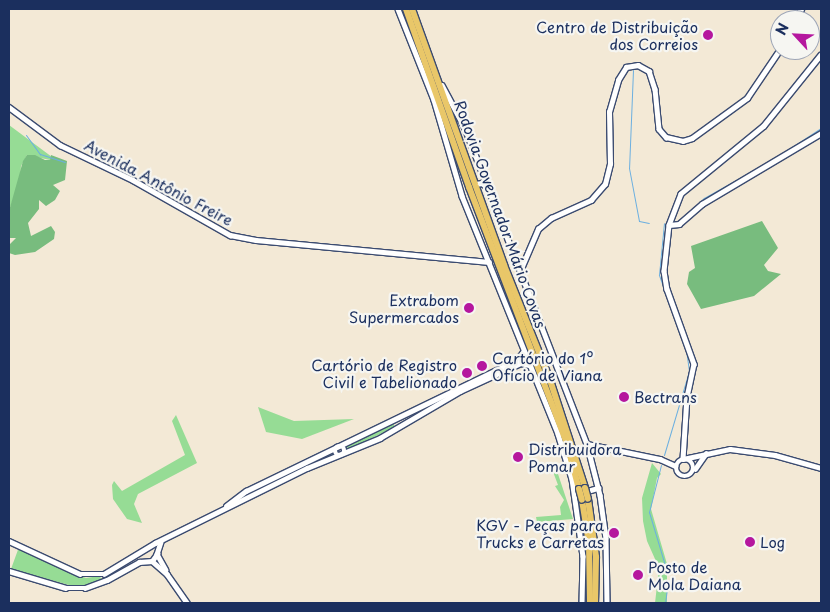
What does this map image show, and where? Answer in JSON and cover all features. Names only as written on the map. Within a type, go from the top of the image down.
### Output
[{"type":"highway","name":"Rodovia Governador Mário Covas","points":[[406,9],[469,187],[567,444],[580,491],[585,500],[596,557],[595,603]]},
{"type":"highway","name":"Rodovia Governador Mário Covas","points":[[412,9],[482,206],[550,380],[580,491]]},
{"type":"highway","name":"Rodovia Governador Mário Covas","points":[[585,500],[589,543],[590,603]]},
{"type":"street","points":[[398,9],[434,100],[462,196],[580,491],[584,577],[582,603]]},
{"type":"street","points":[[683,459],[687,398],[694,364],[666,282],[669,225],[681,194],[764,126],[821,55]]},
{"type":"street","points":[[520,271],[538,229],[552,218],[591,200],[605,184],[610,164],[609,112],[618,80],[626,67],[638,64],[649,71],[655,89],[659,130],[666,137],[683,141],[692,138],[747,98],[773,60]]},
{"type":"street","points":[[439,81],[465,128],[587,444],[598,488],[606,538],[606,603]]},
{"type":"street","name":"Avenida Antônio Freire","points":[[9,107],[60,145],[133,180],[230,235],[256,240],[489,262]]},
{"type":"street","points":[[669,225],[679,224],[702,204],[821,133]]},
{"type":"street","points":[[475,184],[482,184],[489,189]]},
{"type":"street","points":[[462,196],[468,187]]},
{"type":"street","points":[[214,514],[246,492],[467,382],[517,360],[523,352]]},
{"type":"street","points":[[9,541],[87,575],[104,574],[146,548],[214,514],[388,433],[465,388],[520,364],[529,365]]},
{"type":"street","points":[[465,388],[467,382]]},
{"type":"street","points":[[587,444],[660,459],[676,466]]},
{"type":"street","points":[[338,447],[336,452],[342,455]]},
{"type":"street","points":[[676,466],[683,459],[730,448],[758,452],[821,468]]},
{"type":"street","points":[[676,466],[677,474],[684,478],[691,476],[707,452]]},
{"type":"street","points":[[683,459],[690,460],[695,469]]},
{"type":"street","points":[[580,491],[598,488]]},
{"type":"street","points":[[9,571],[66,588],[84,588],[105,581],[136,564],[150,561],[157,553],[161,542]]},
{"type":"street","points":[[146,548],[157,553],[167,574],[187,603]]},
{"type":"street","points":[[146,548],[143,555],[167,574]]},
{"type":"green space","points":[[9,125],[52,157],[50,160],[27,155],[21,166],[20,179],[9,211]]},
{"type":"green space","points":[[27,155],[35,155],[45,160],[50,160],[51,155],[67,161],[65,180],[53,185],[60,191],[55,200],[46,206],[39,200],[39,209],[28,223],[31,236],[51,226],[55,232],[54,239],[35,252],[15,255],[9,253],[9,245],[16,238],[9,238],[9,211],[23,161]]},
{"type":"green space","points":[[762,221],[778,248],[764,265],[768,271],[781,274],[754,296],[701,309],[687,284],[689,272],[695,268],[691,246]]},
{"type":"green space","points":[[258,407],[294,421],[354,419],[302,439],[266,432]]},
{"type":"green space","points":[[176,415],[197,463],[138,494],[134,504],[142,523],[127,519],[113,499],[112,485],[114,481],[122,491],[185,455],[172,421]]},
{"type":"green space","points":[[393,423],[395,427],[348,450],[347,447]]},
{"type":"green space","points":[[332,451],[332,456],[238,498],[251,490]]},
{"type":"green space","points":[[652,463],[661,474],[657,478],[651,509],[667,564],[667,603],[655,603],[659,568],[647,541],[643,521],[642,498]]},
{"type":"green space","points":[[556,468],[573,519],[537,522],[536,517],[561,515],[560,507],[564,500],[555,486],[558,485],[552,469]]},
{"type":"green space","points":[[19,547],[67,571],[86,578],[99,576],[104,581],[76,587],[11,569]]},
{"type":"waterway","points":[[633,70],[629,168],[639,221],[649,223]]},
{"type":"waterway","points":[[780,155],[821,128]]},
{"type":"waterway","points":[[26,135],[40,154],[65,162]]},
{"type":"waterway","points":[[683,218],[704,198],[770,161]]},
{"type":"waterway","points":[[664,223],[659,275],[686,350],[689,371],[664,455]]},
{"type":"waterway","points":[[661,465],[649,512],[667,572]]},
{"type":"waterway","points":[[665,603],[667,589]]},
{"type":"place","name":"Centro de Distribuição dos Correios","points":[[708,35]]},
{"type":"place","name":"Extrabom Supermercados","points":[[469,308]]},
{"type":"place","name":"Cartório do 1º Ofício de Viana","points":[[482,366]]},
{"type":"place","name":"Cartório de Registro Civil e Tabelionado","points":[[467,373]]},
{"type":"place","name":"Bectrans","points":[[624,397]]},
{"type":"place","name":"Distribuidora Pomar","points":[[518,457]]},
{"type":"place","name":"KGV - Peças para Trucks e Carretas","points":[[614,533]]},
{"type":"place","name":"Log","points":[[750,542]]},
{"type":"place","name":"Posto de Mola Daiana","points":[[638,575]]}]
